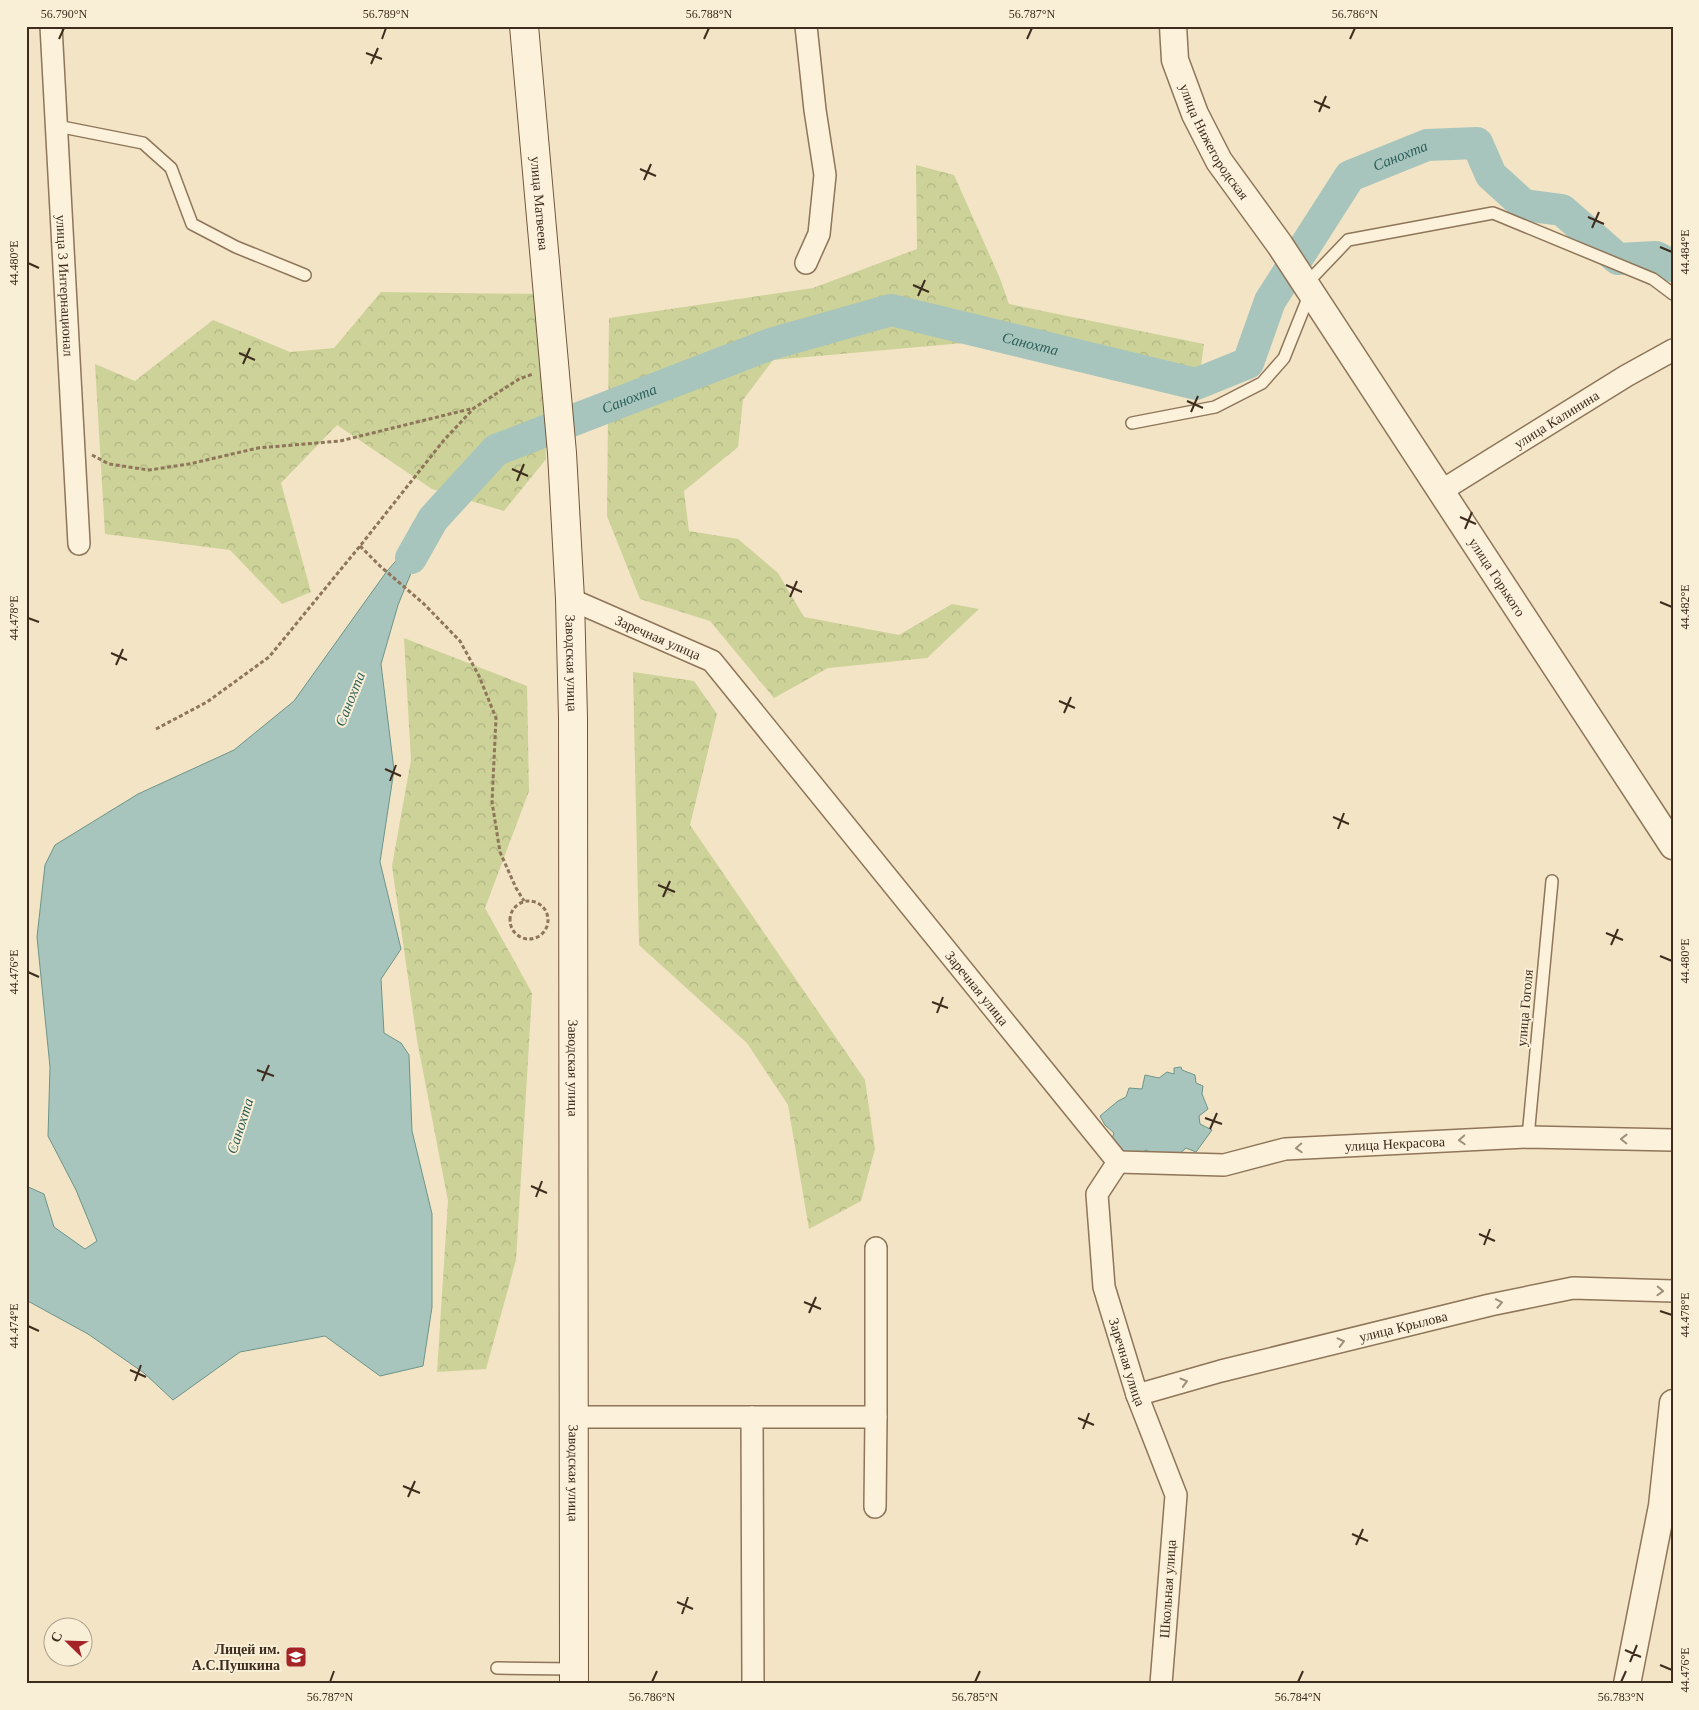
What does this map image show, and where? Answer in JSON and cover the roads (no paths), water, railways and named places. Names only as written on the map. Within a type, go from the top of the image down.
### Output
[{"type":"main road","name":"улица Матвеева","points":[[524,26],[562,453]]},
{"type":"main road","name":"Заводская улица","points":[[562,453],[570,599],[573,718],[574,1676]]},
{"type":"street","name":"улица 3 Интернационал","points":[[52,26],[79,544]]},
{"type":"street","points":[[806,26],[815,110],[825,175],[819,234],[806,263]]},
{"type":"street","name":"улица Нижегородская","points":[[1173,26],[1175,60],[1195,114],[1219,161],[1280,245],[1308,288]]},
{"type":"street","name":"улица Горького","points":[[1308,288],[1673,846]]},
{"type":"street","name":"улица Калинина","points":[[1441,492],[1626,376],[1673,350]]},
{"type":"street","name":"Заречная улица","points":[[570,599],[712,661],[1118,1162],[1097,1194],[1104,1287],[1137,1395],[1176,1495]]},
{"type":"street","name":"улица Некрасова","points":[[1118,1162],[1224,1165],[1285,1149],[1528,1137],[1673,1140]]},
{"type":"street","points":[[875,1507],[876,1248]]},
{"type":"street","name":"улица Крылова","points":[[1137,1395],[1221,1371],[1490,1305],[1573,1288],[1673,1291]]},
{"type":"street","points":[[1627,1684],[1662,1506],[1673,1403]]},
{"type":"street","points":[[574,1416],[876,1417]]},
{"type":"street","points":[[752,1417],[753,1684]]},
{"type":"street","name":"Школьная улица","points":[[1161,1684],[1176,1495]]},
{"type":"lane","points":[[57,126],[143,143],[171,168],[192,224],[236,247],[305,275]]},
{"type":"lane","points":[[1132,423],[1215,407],[1262,383],[1284,358],[1308,288],[1348,240],[1493,213],[1653,279],[1673,294]]},
{"type":"lane","name":"улица Гоголя","points":[[1528,1137],[1552,882]]},
{"type":"lane","points":[[497,1668],[574,1676]]},
{"type":"water","points":[[433,519],[398,605],[381,664],[394,770],[380,862],[401,949],[381,979],[384,1033],[401,1043],[409,1055],[412,1131],[432,1214],[432,1307],[423,1366],[380,1376],[325,1336],[240,1352],[173,1400],[144,1373],[88,1334],[26,1300],[26,1186],[44,1194],[54,1227],[85,1249],[97,1241],[76,1190],[48,1136],[50,1067],[37,937],[45,865],[55,845],[138,794],[234,750],[294,701],[387,571]]},
{"type":"water","points":[[1181,1067],[1182,1070],[1195,1075],[1196,1083],[1203,1086],[1202,1094],[1208,1109],[1199,1116],[1200,1124],[1212,1130],[1196,1152],[1186,1148],[1178,1155],[1155,1155],[1146,1150],[1137,1156],[1126,1157],[1111,1141],[1114,1133],[1105,1125],[1100,1116],[1126,1097],[1129,1088],[1142,1089],[1145,1075],[1159,1078],[1167,1072],[1174,1074],[1174,1068]]},
{"type":"waterway","name":"Санохта","points":[[411,558],[433,519],[496,450],[771,344],[891,310],[1196,384],[1248,363],[1270,301],[1350,176],[1427,145],[1477,143],[1491,175],[1524,205],[1562,210],[1618,259],[1656,257],[1673,266]]},
{"type":"place","name":"Лицей им. А.С.Пушкина","points":[[296,1657]]}]
